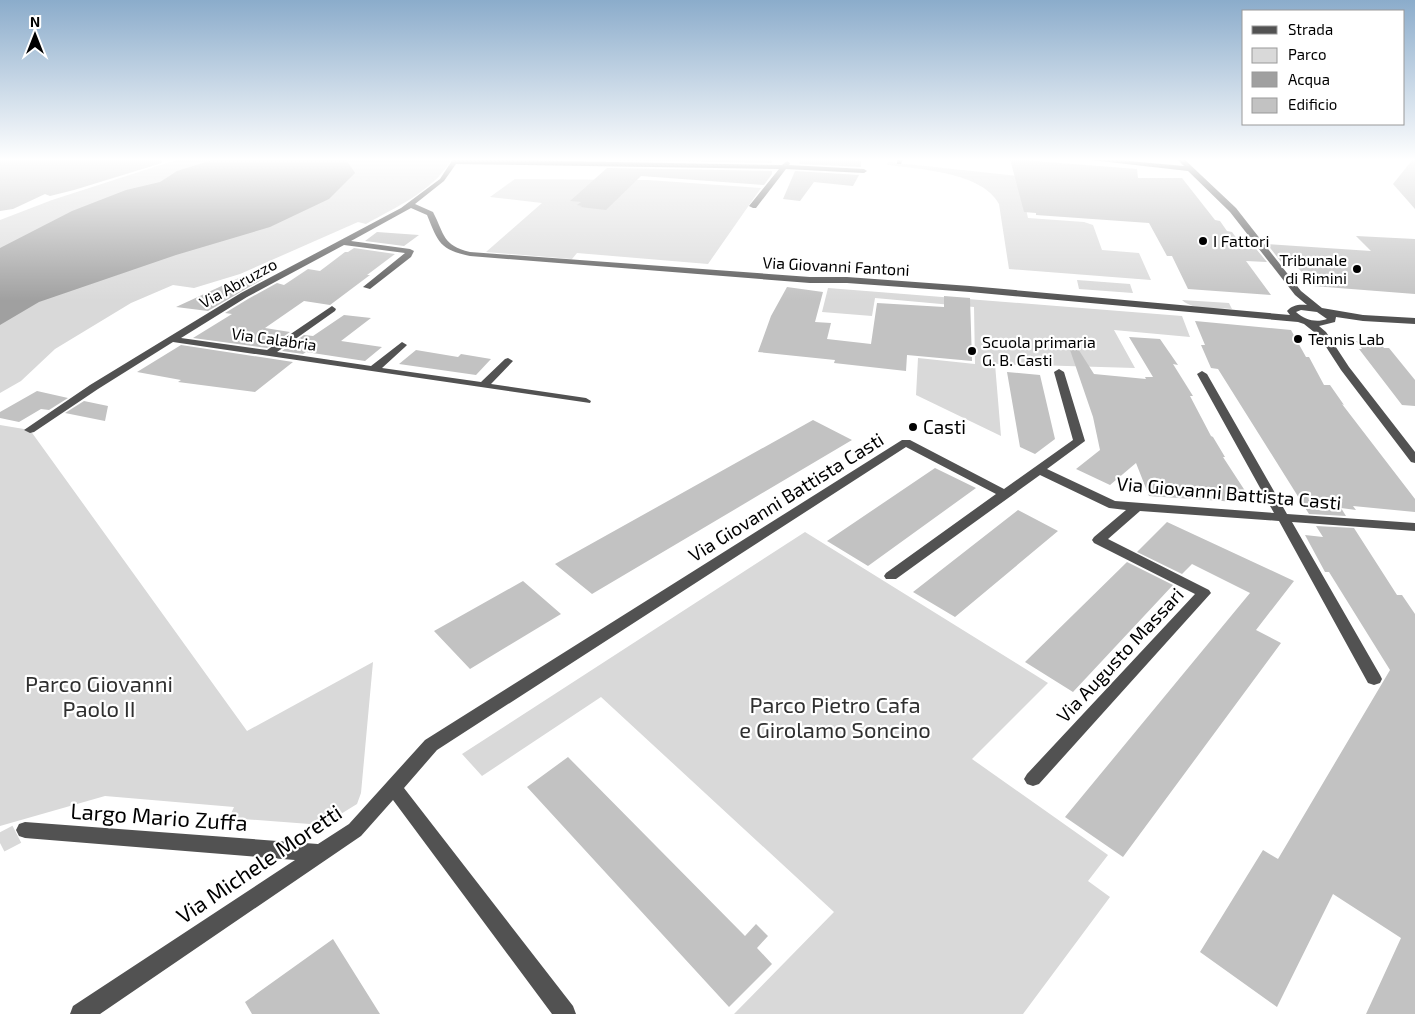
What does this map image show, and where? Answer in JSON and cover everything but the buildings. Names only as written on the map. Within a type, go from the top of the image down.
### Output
[{"type":"street","points":[[1229,206],[1298,293],[1321,311],[1345,368],[1415,460]]},
{"type":"street","name":"Via Giovanni Fantoni","points":[[408,208],[434,222],[444,245],[452,251],[470,254],[803,280],[847,280],[970,289],[1303,320]]},
{"type":"street","name":"Via Abruzzo","points":[[30,430],[170,339],[244,295],[408,208]]},
{"type":"street","points":[[344,243],[410,251],[408,255],[366,287]]},
{"type":"street","points":[[1298,293],[1301,304],[1295,309],[1293,315],[1303,320],[1327,326],[1363,318],[1415,321]]},
{"type":"street","points":[[268,354],[332,309]]},
{"type":"street","name":"Via Giovanni Fantoni","points":[[1253,315],[1295,309],[1363,318]]},
{"type":"street","name":"Via Calabria","points":[[170,339],[586,401]]},
{"type":"street","points":[[374,369],[402,345]]},
{"type":"street","points":[[484,385],[508,361]]},
{"type":"street","points":[[890,576],[1078,441],[1059,372]]},
{"type":"street","points":[[1202,374],[1374,679]]},
{"type":"street","name":"Via Giovanni Battista Casti","points":[[393,787],[431,745],[906,442],[1005,494]]},
{"type":"street","name":"Via Giovanni Battista Casti","points":[[1039,470],[1113,505],[1415,527]]},
{"type":"street","name":"Via Augusto Massari","points":[[1033,779],[1204,593],[1099,540],[1137,507]]},
{"type":"street","points":[[393,787],[565,1014]]},
{"type":"street","name":"Via Michele Moretti","points":[[81,1014],[355,830],[393,787]]},
{"type":"street","name":"Largo Mario Zuffa","points":[[25,830],[320,853]]},
{"type":"green space","points":[[36,206],[399,206],[366,224],[358,222],[240,274],[194,288],[173,285],[131,303],[55,349],[21,381],[0,393],[0,220]]},
{"type":"green space","points":[[538,206],[748,206],[708,264],[577,253],[572,259],[486,252]]},
{"type":"green space","points":[[999,206],[1025,206],[1028,218],[1084,222],[1093,225],[1102,250],[1139,253],[1151,280],[1009,269]]},
{"type":"green space","points":[[1077,280],[1130,284],[1133,293],[1079,289]]},
{"type":"green space","points":[[828,288],[1182,316],[1190,337],[1114,330],[1135,368],[995,364],[1001,436],[916,395],[918,358],[975,364],[974,307],[875,298],[872,316],[822,312]]},
{"type":"green space","points":[[1182,300],[1229,303],[1232,309],[1193,306]]},
{"type":"green space","name":"Parco Giovanni Paolo II","points":[[0,425],[30,430],[247,731],[373,662],[361,793],[357,804],[323,825],[229,818],[234,807],[105,796],[0,826]]},
{"type":"green space","name":"Parco Pietro Cafa e Girolamo Soncino","points":[[805,532],[1048,683],[972,759],[1108,855],[1088,881],[1110,897],[1023,1014],[734,1014],[834,912],[601,697],[482,776],[462,754]]},
{"type":"water","points":[[84,206],[314,206],[270,227],[176,255],[39,302],[0,325],[0,248]]},
{"type":"tunnel","points":[[0,843],[25,830]]},
{"type":"place","name":"I Fattori","points":[[1203,241]]},
{"type":"place","name":"Tribunale di Rimini","points":[[1357,269]]},
{"type":"place","name":"Tennis Lab","points":[[1298,339]]},
{"type":"place","name":"Scuola primaria G. B. Casti","points":[[972,351]]},
{"type":"place","name":"Casti","points":[[913,427]]}]
